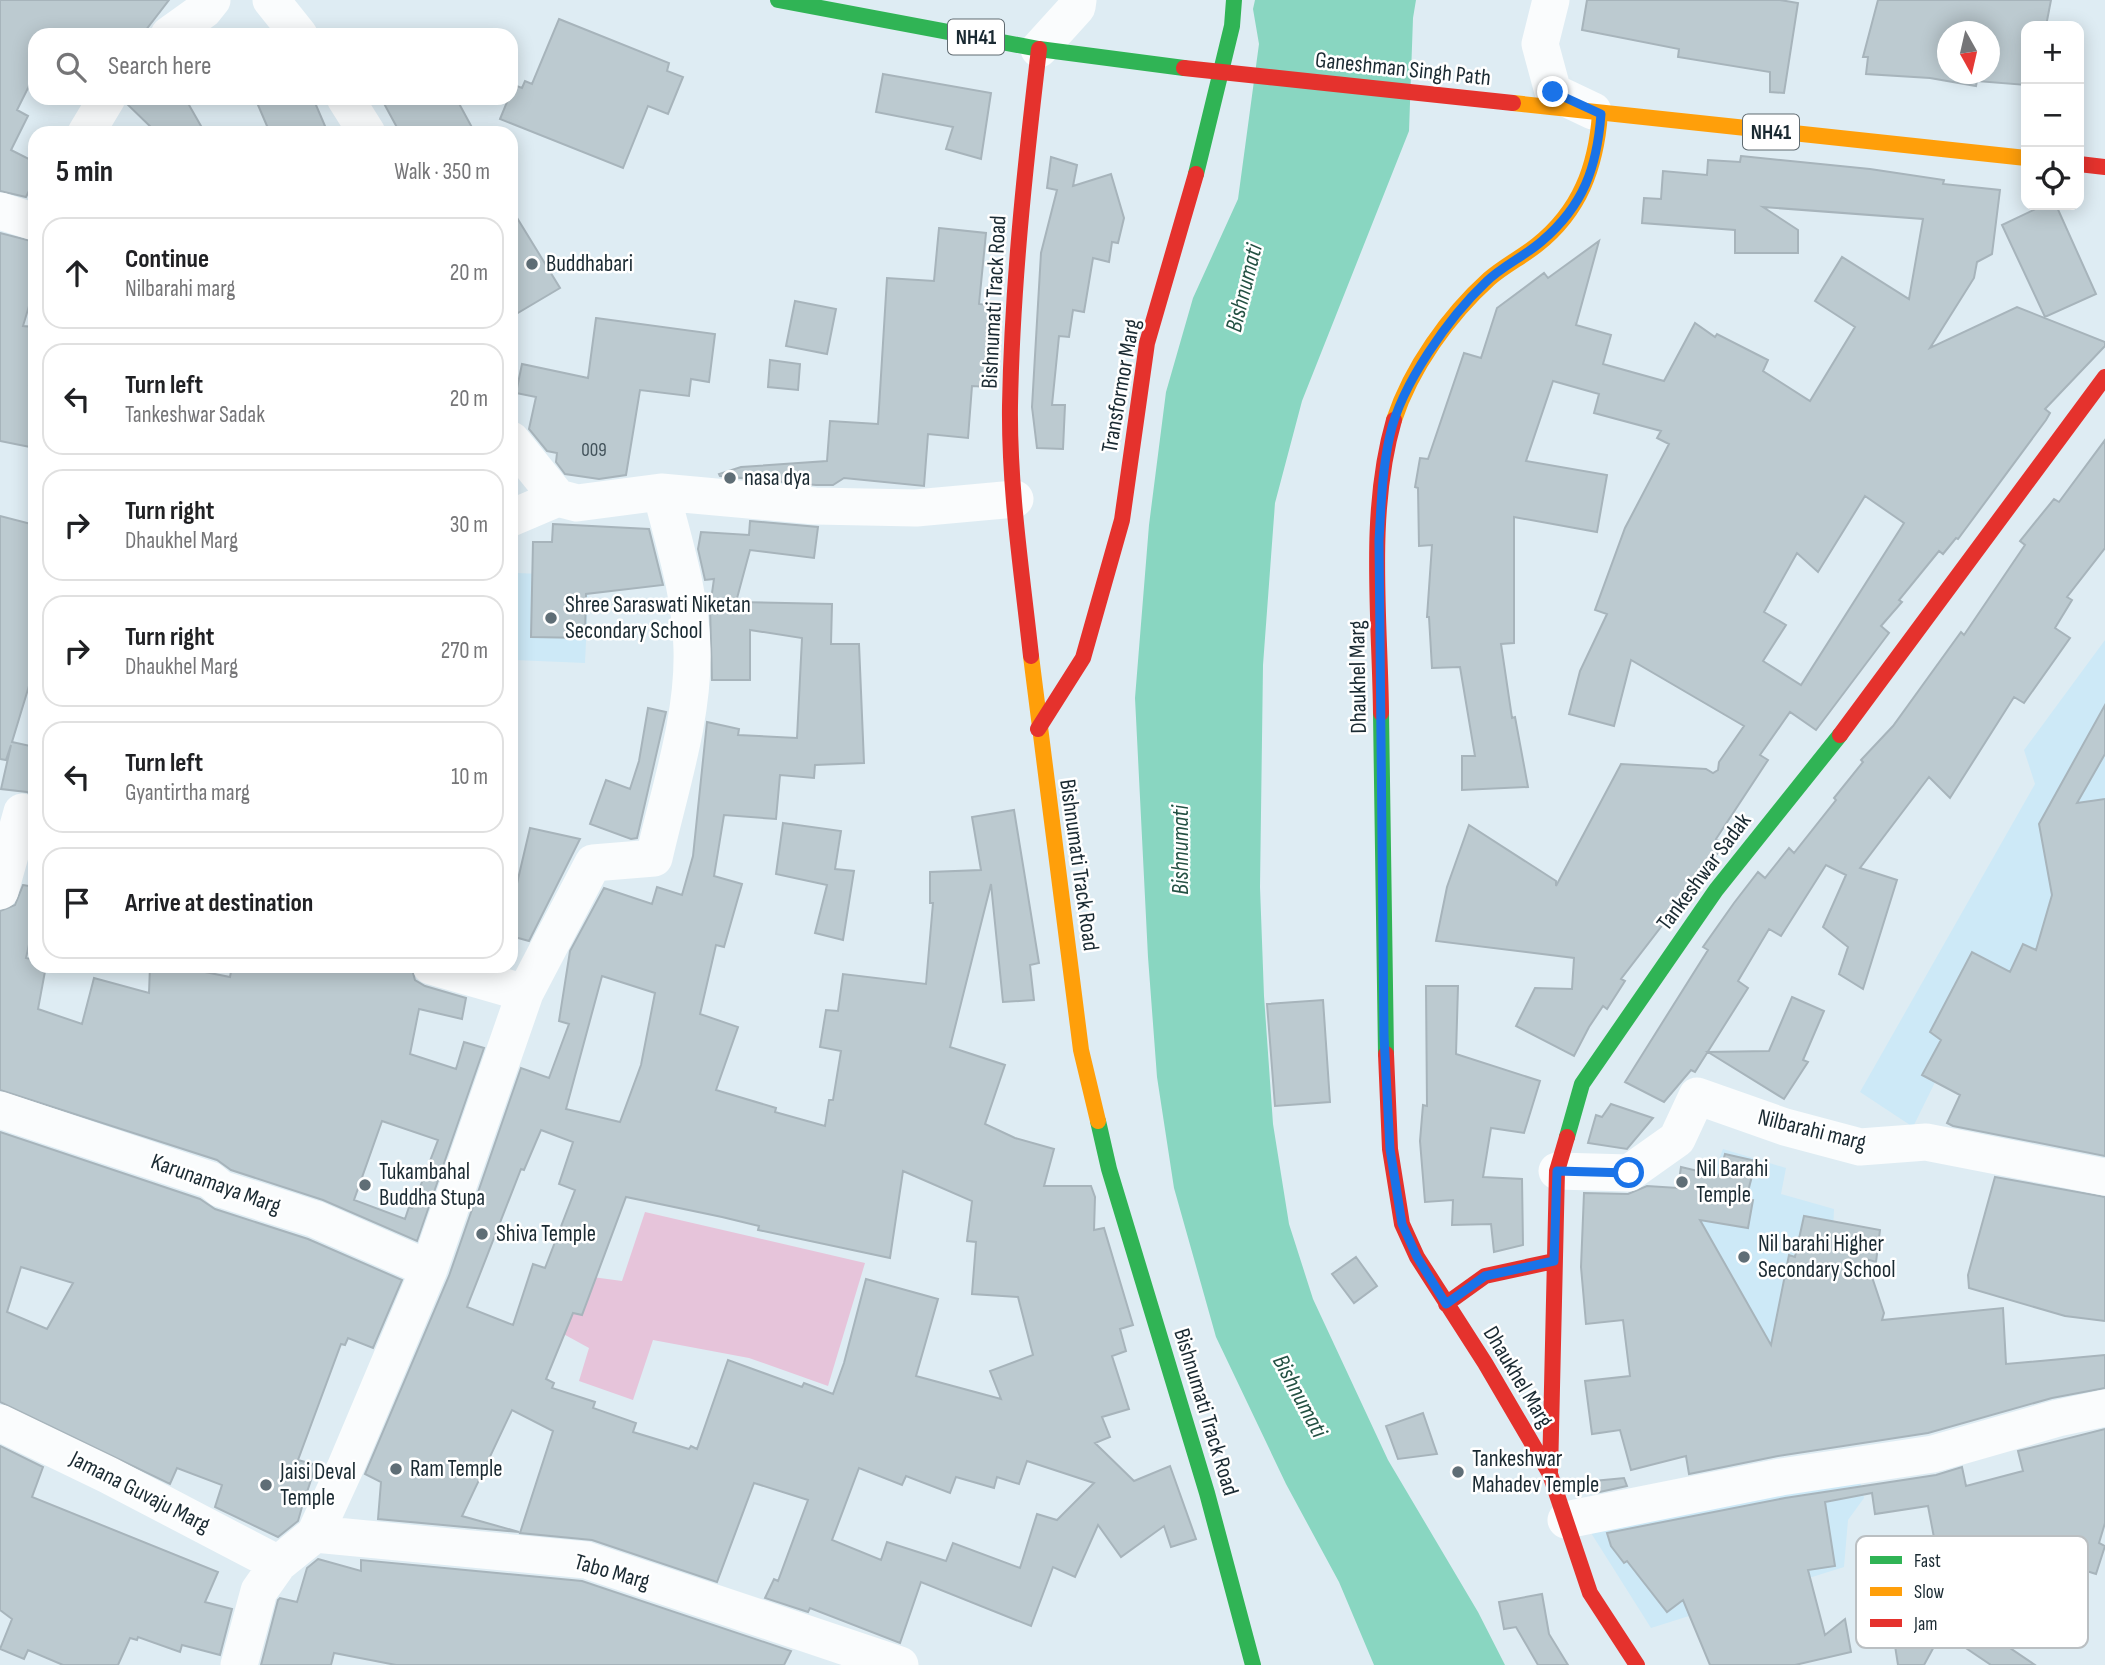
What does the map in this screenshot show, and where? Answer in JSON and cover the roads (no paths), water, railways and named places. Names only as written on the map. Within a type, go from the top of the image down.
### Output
[{"type":"main road","name":"Ganeshman Singh Path","points":[[778,0],[1039,49],[1516,105],[2021,157]]},
{"type":"main road","name":"Transformor Marg","points":[[1038,729],[1083,658],[1122,520],[1147,343],[1186,213],[1232,26],[1234,0]]},
{"type":"main road","name":"Bishnumati Track Road","points":[[1039,49],[1024,175],[1010,407],[1015,499],[1038,729],[1081,1051],[1109,1169],[1207,1493],[1253,1665]]},
{"type":"main road","name":"Dhaukhel Marg","points":[[1550,1474],[1485,1363],[1417,1257],[1402,1224],[1390,1149],[1384,1036],[1379,554],[1382,484],[1390,433],[1406,392],[1451,322],[1486,281],[1543,240],[1580,199],[1597,156],[1601,114]]},
{"type":"main road","points":[[2084,165],[2105,167]]},
{"type":"main road","name":"Tankeshwar Sadak","points":[[1550,1474],[1557,1171],[1582,1084],[1716,890],[1849,724],[2105,377]]},
{"type":"main road","points":[[1446,1304],[1485,1276],[1554,1261]]},
{"type":"main road","points":[[1550,1474],[1590,1593],[1637,1665]]},
{"type":"street","points":[[179,28],[204,10],[212,0]]},
{"type":"street","points":[[271,0],[293,28]]},
{"type":"street","points":[[1039,49],[1077,7],[1078,0]]},
{"type":"street","points":[[1551,0],[1540,44],[1553,92],[1601,114]]},
{"type":"street","points":[[90,126],[103,105]]},
{"type":"street","points":[[349,105],[363,126]]},
{"type":"street","points":[[0,211],[28,220]]},
{"type":"street","points":[[518,449],[558,498],[577,503],[661,492],[815,506],[916,508],[1015,499]]},
{"type":"street","points":[[239,1665],[259,1591],[278,1564],[315,1534],[429,1269],[526,993],[593,863],[653,858],[686,713],[692,649],[684,584],[661,492]]},
{"type":"street","points":[[518,516],[558,498]]},
{"type":"street","points":[[14,879],[19,809]]},
{"type":"street","points":[[456,973],[526,993]]},
{"type":"street","name":"Nilbarahi marg","points":[[1557,1171],[1629,1173],[1677,1139],[1697,1096],[1785,1127],[1860,1147],[1926,1142],[2105,1177]]},
{"type":"street","name":"Karunamaya Marg","points":[[0,1110],[210,1180],[221,1189],[315,1219],[429,1269]]},
{"type":"street","points":[[1566,1520],[1781,1477],[1933,1454],[2058,1418],[2105,1408]]},
{"type":"street","name":"Jamana Guvaju Marg","points":[[0,1423],[108,1475],[278,1564]]},
{"type":"street","name":"Tabo Marg","points":[[315,1534],[586,1560],[897,1664]]},
{"type":"water","name":"Bishnumati","points":[[1255,0],[1416,0],[1409,131],[1302,401],[1275,503],[1263,665],[1260,887],[1264,996],[1273,1124],[1289,1224],[1313,1299],[1388,1460],[1478,1612],[1505,1665],[1374,1665],[1339,1582],[1286,1484],[1216,1337],[1174,1188],[1157,1077],[1135,698],[1149,525],[1166,392],[1193,298],[1238,199],[1259,44],[1253,9]]},
{"type":"place","name":"Buddhabari","points":[[532,264]]},
{"type":"place","name":"nasa dya","points":[[730,478]]},
{"type":"place","name":"Shree Saraswati Niketan Secondary School","points":[[551,618]]},
{"type":"place","name":"Nil Barahi Temple","points":[[1682,1182]]},
{"type":"place","name":"Tukambahal Buddha Stupa","points":[[365,1185]]},
{"type":"place","name":"Shiva Temple","points":[[482,1234]]},
{"type":"place","name":"Nil barahi Higher Secondary School","points":[[1744,1257]]},
{"type":"place","name":"Ram Temple","points":[[396,1469]]},
{"type":"place","name":"Tankeshwar Mahadev Temple","points":[[1458,1472]]},
{"type":"place","name":"Jaisi Deval Temple","points":[[266,1485]]}]
